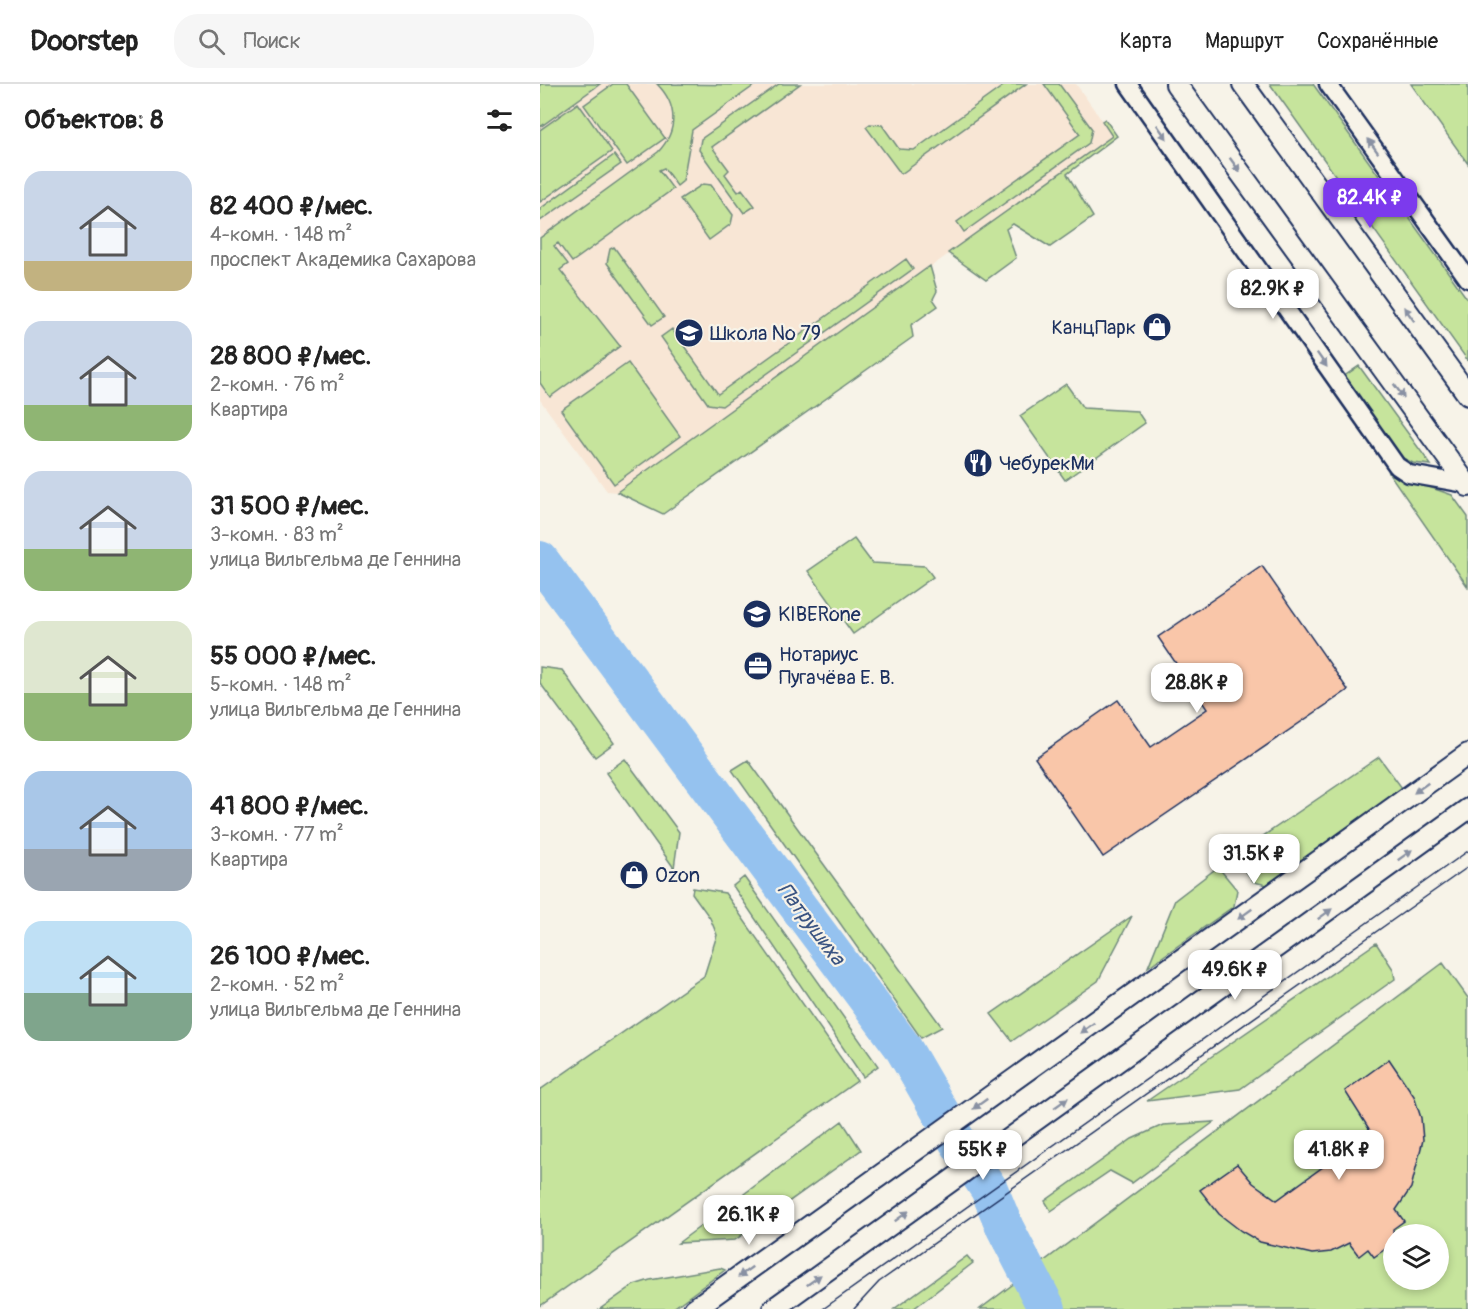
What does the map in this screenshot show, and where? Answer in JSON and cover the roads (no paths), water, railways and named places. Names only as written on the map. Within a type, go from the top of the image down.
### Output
[{"type":"street","points":[[1128,84],[1397,466],[1409,474],[1467,485]]},
{"type":"street","points":[[1176,84],[1467,485]]},
{"type":"street","points":[[1242,84],[1468,395]]},
{"type":"street","points":[[1328,84],[1468,279]]},
{"type":"street","points":[[694,1309],[1468,754]]},
{"type":"street","points":[[773,1309],[1468,809]]},
{"type":"water","points":[[1017,1224],[1044,1282],[1064,1309],[1035,1309],[993,1240]]},
{"type":"waterway","name":"Патрушиха","points":[[540,560],[902,1046],[956,1139],[989,1189],[1005,1228],[1047,1309]]},
{"type":"tram line","points":[[823,1309],[1468,851]]},
{"type":"tram line","points":[[854,1309],[879,1282],[1468,867]]},
{"type":"place","name":"КанцПарк","points":[[1157,327]]},
{"type":"place","name":"Школа № 79","points":[[689,333]]},
{"type":"place","name":"ЧебурекМи","points":[[978,463]]},
{"type":"place","name":"KIBERone","points":[[757,614]]},
{"type":"place","name":"Нотариус Пугачёва Е. В.","points":[[758,666]]},
{"type":"place","name":"Ozon","points":[[634,875]]}]
